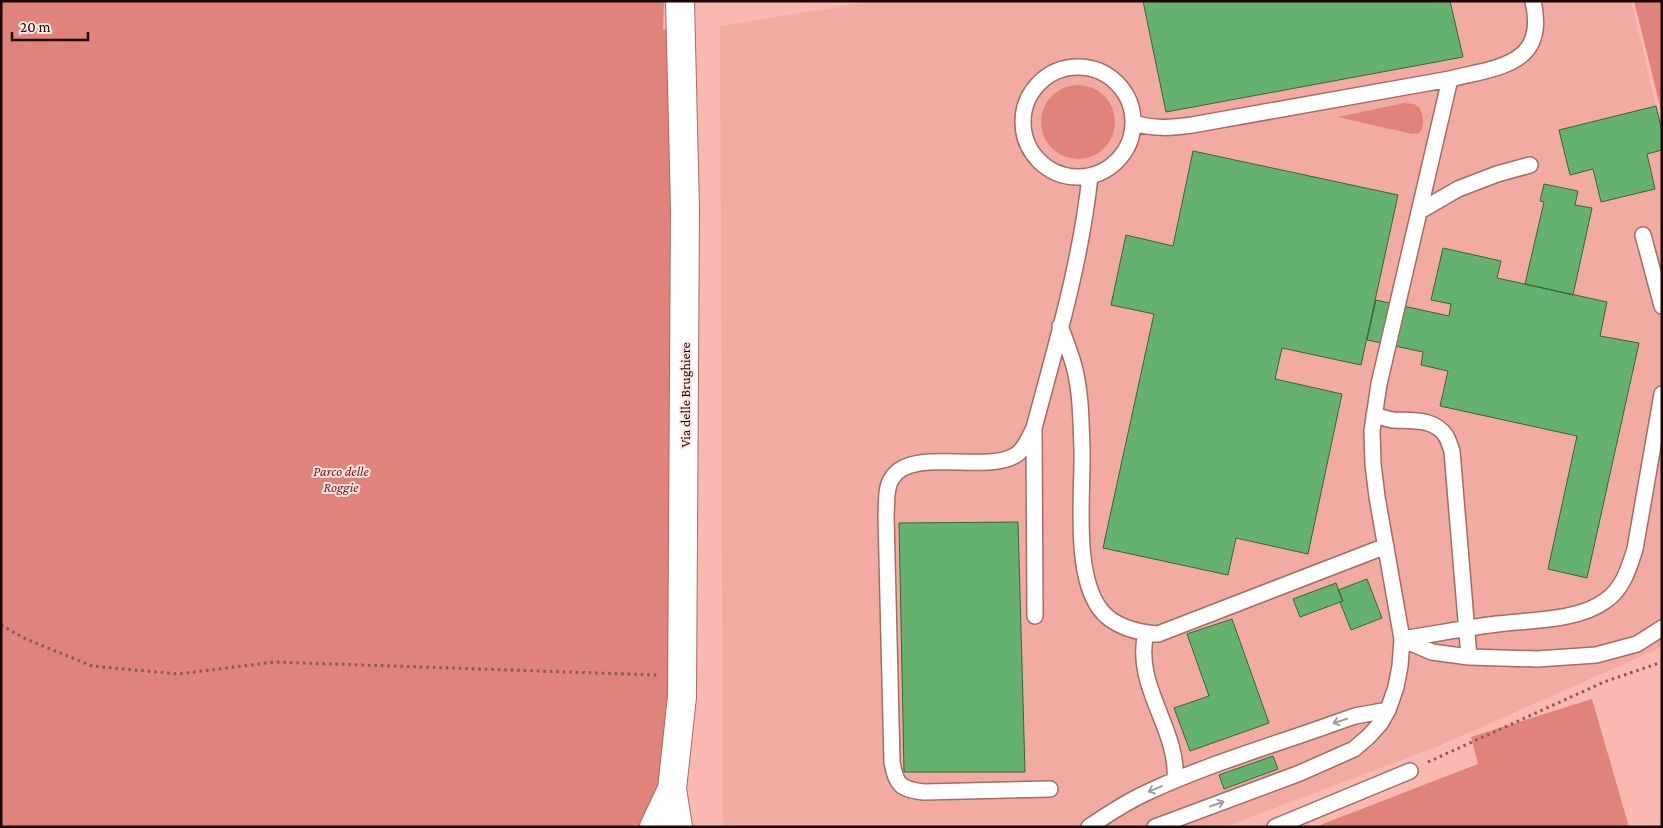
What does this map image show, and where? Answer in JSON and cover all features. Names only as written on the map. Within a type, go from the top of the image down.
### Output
[{"type":"street","name":"Via delle Brughiere","points":[[678,827],[672,789],[683,676],[685,209],[680,1]]},
{"type":"street","name":"Via delle Brughiere","points":[[654,827],[672,789]]},
{"type":"lane","points":[[1134,123],[1150,128],[1192,125],[1450,79],[1504,65],[1523,56],[1532,45],[1536,13],[1533,1]]},
{"type":"lane","points":[[1075,67],[1093,69],[1110,77],[1123,89],[1131,105],[1134,123],[1130,141],[1121,157],[1107,169],[1090,176],[1072,177],[1054,172],[1040,161],[1029,146],[1024,129],[1024,111],[1031,94],[1042,80],[1058,71],[1075,67]]},
{"type":"lane","points":[[1155,827],[1300,773],[1354,749],[1380,724],[1388,710],[1396,687],[1402,639],[1377,497],[1372,431],[1379,384],[1450,79]]},
{"type":"lane","points":[[1420,210],[1458,189],[1497,174],[1530,165]]},
{"type":"lane","points":[[1050,789],[924,792],[909,790],[900,785],[894,777],[892,762],[886,516],[888,491],[892,478],[902,468],[920,462],[999,461],[1015,456],[1026,445],[1034,428],[1078,253],[1090,176]]},
{"type":"lane","points":[[1643,235],[1662,306]]},
{"type":"lane","points":[[1060,326],[1074,368],[1077,389],[1082,449],[1082,549],[1084,570],[1089,590],[1101,610],[1115,622],[1146,633],[1158,634],[1176,629],[1386,546]]},
{"type":"lane","points":[[1402,639],[1584,613],[1606,601],[1619,587],[1628,571],[1635,549],[1662,394]]},
{"type":"lane","points":[[1374,415],[1386,419],[1423,421],[1437,427],[1446,436],[1452,451],[1469,657]]},
{"type":"lane","points":[[1034,428],[1035,616]]},
{"type":"lane","points":[[1402,639],[1432,652],[1469,657],[1537,659],[1596,655],[1637,644],[1662,628]]},
{"type":"lane","points":[[1146,633],[1143,645],[1145,673],[1175,758],[1175,780]]},
{"type":"lane","points":[[1089,827],[1147,792],[1175,780],[1355,716],[1388,710]]},
{"type":"lane","points":[[1275,827],[1410,771]]},
{"type":"path","points":[[1,625],[26,639],[92,666],[178,674],[276,662],[683,676]]},
{"type":"path","points":[[1410,771],[1604,682],[1662,662]]},
{"type":"shaded area","points":[[876,1],[1631,1],[1662,131],[1662,647],[1434,748],[1224,827],[723,827],[720,26]]},
{"type":"green space","name":"Parco delle Roggie","points":[[1,1],[664,1],[663,30],[682,23],[681,827],[1,827]]},
{"type":"green space","points":[[1634,1],[1662,1],[1662,114]]},
{"type":"green space","points":[[1071,85],[1085,85],[1099,91],[1109,101],[1115,115],[1113,136],[1099,153],[1085,159],[1071,159],[1057,153],[1047,143],[1041,129],[1041,115],[1047,101],[1057,91]]},
{"type":"green space","points":[[1404,103],[1414,104],[1420,108],[1423,124],[1419,133],[1412,134],[1338,117]]},
{"type":"green space","points":[[1592,699],[1629,827],[1315,827],[1478,764],[1471,737]]},
{"type":"building","points":[[1143,1],[1450,1],[1463,57],[1166,112]]},
{"type":"building","points":[[1656,106],[1662,131],[1662,150],[1647,154],[1655,189],[1601,202],[1593,169],[1570,175],[1559,130]]},
{"type":"building","points":[[1193,151],[1398,195],[1361,365],[1282,348],[1275,379],[1342,394],[1308,554],[1236,538],[1228,575],[1103,548],[1154,314],[1111,305],[1126,235],[1173,246]]},
{"type":"building","points":[[1544,184],[1578,191],[1575,205],[1592,208],[1573,295],[1525,284],[1544,202],[1540,201]]},
{"type":"building","points":[[1443,248],[1501,261],[1497,278],[1607,302],[1600,336],[1639,343],[1587,578],[1548,569],[1577,436],[1440,406],[1448,371],[1421,365],[1423,352],[1367,340],[1376,300],[1449,316],[1451,304],[1431,300]]},
{"type":"building","points":[[1018,522],[1025,772],[904,772],[899,523]]},
{"type":"building","points":[[1367,579],[1382,618],[1351,630],[1340,602],[1343,601],[1338,590]]},
{"type":"building","points":[[1336,583],[1343,601],[1300,617],[1293,599]]},
{"type":"building","points":[[1232,619],[1269,723],[1190,751],[1174,708],[1209,696],[1187,634]]},
{"type":"building","points":[[1273,756],[1278,769],[1224,789],[1219,775]]}]
